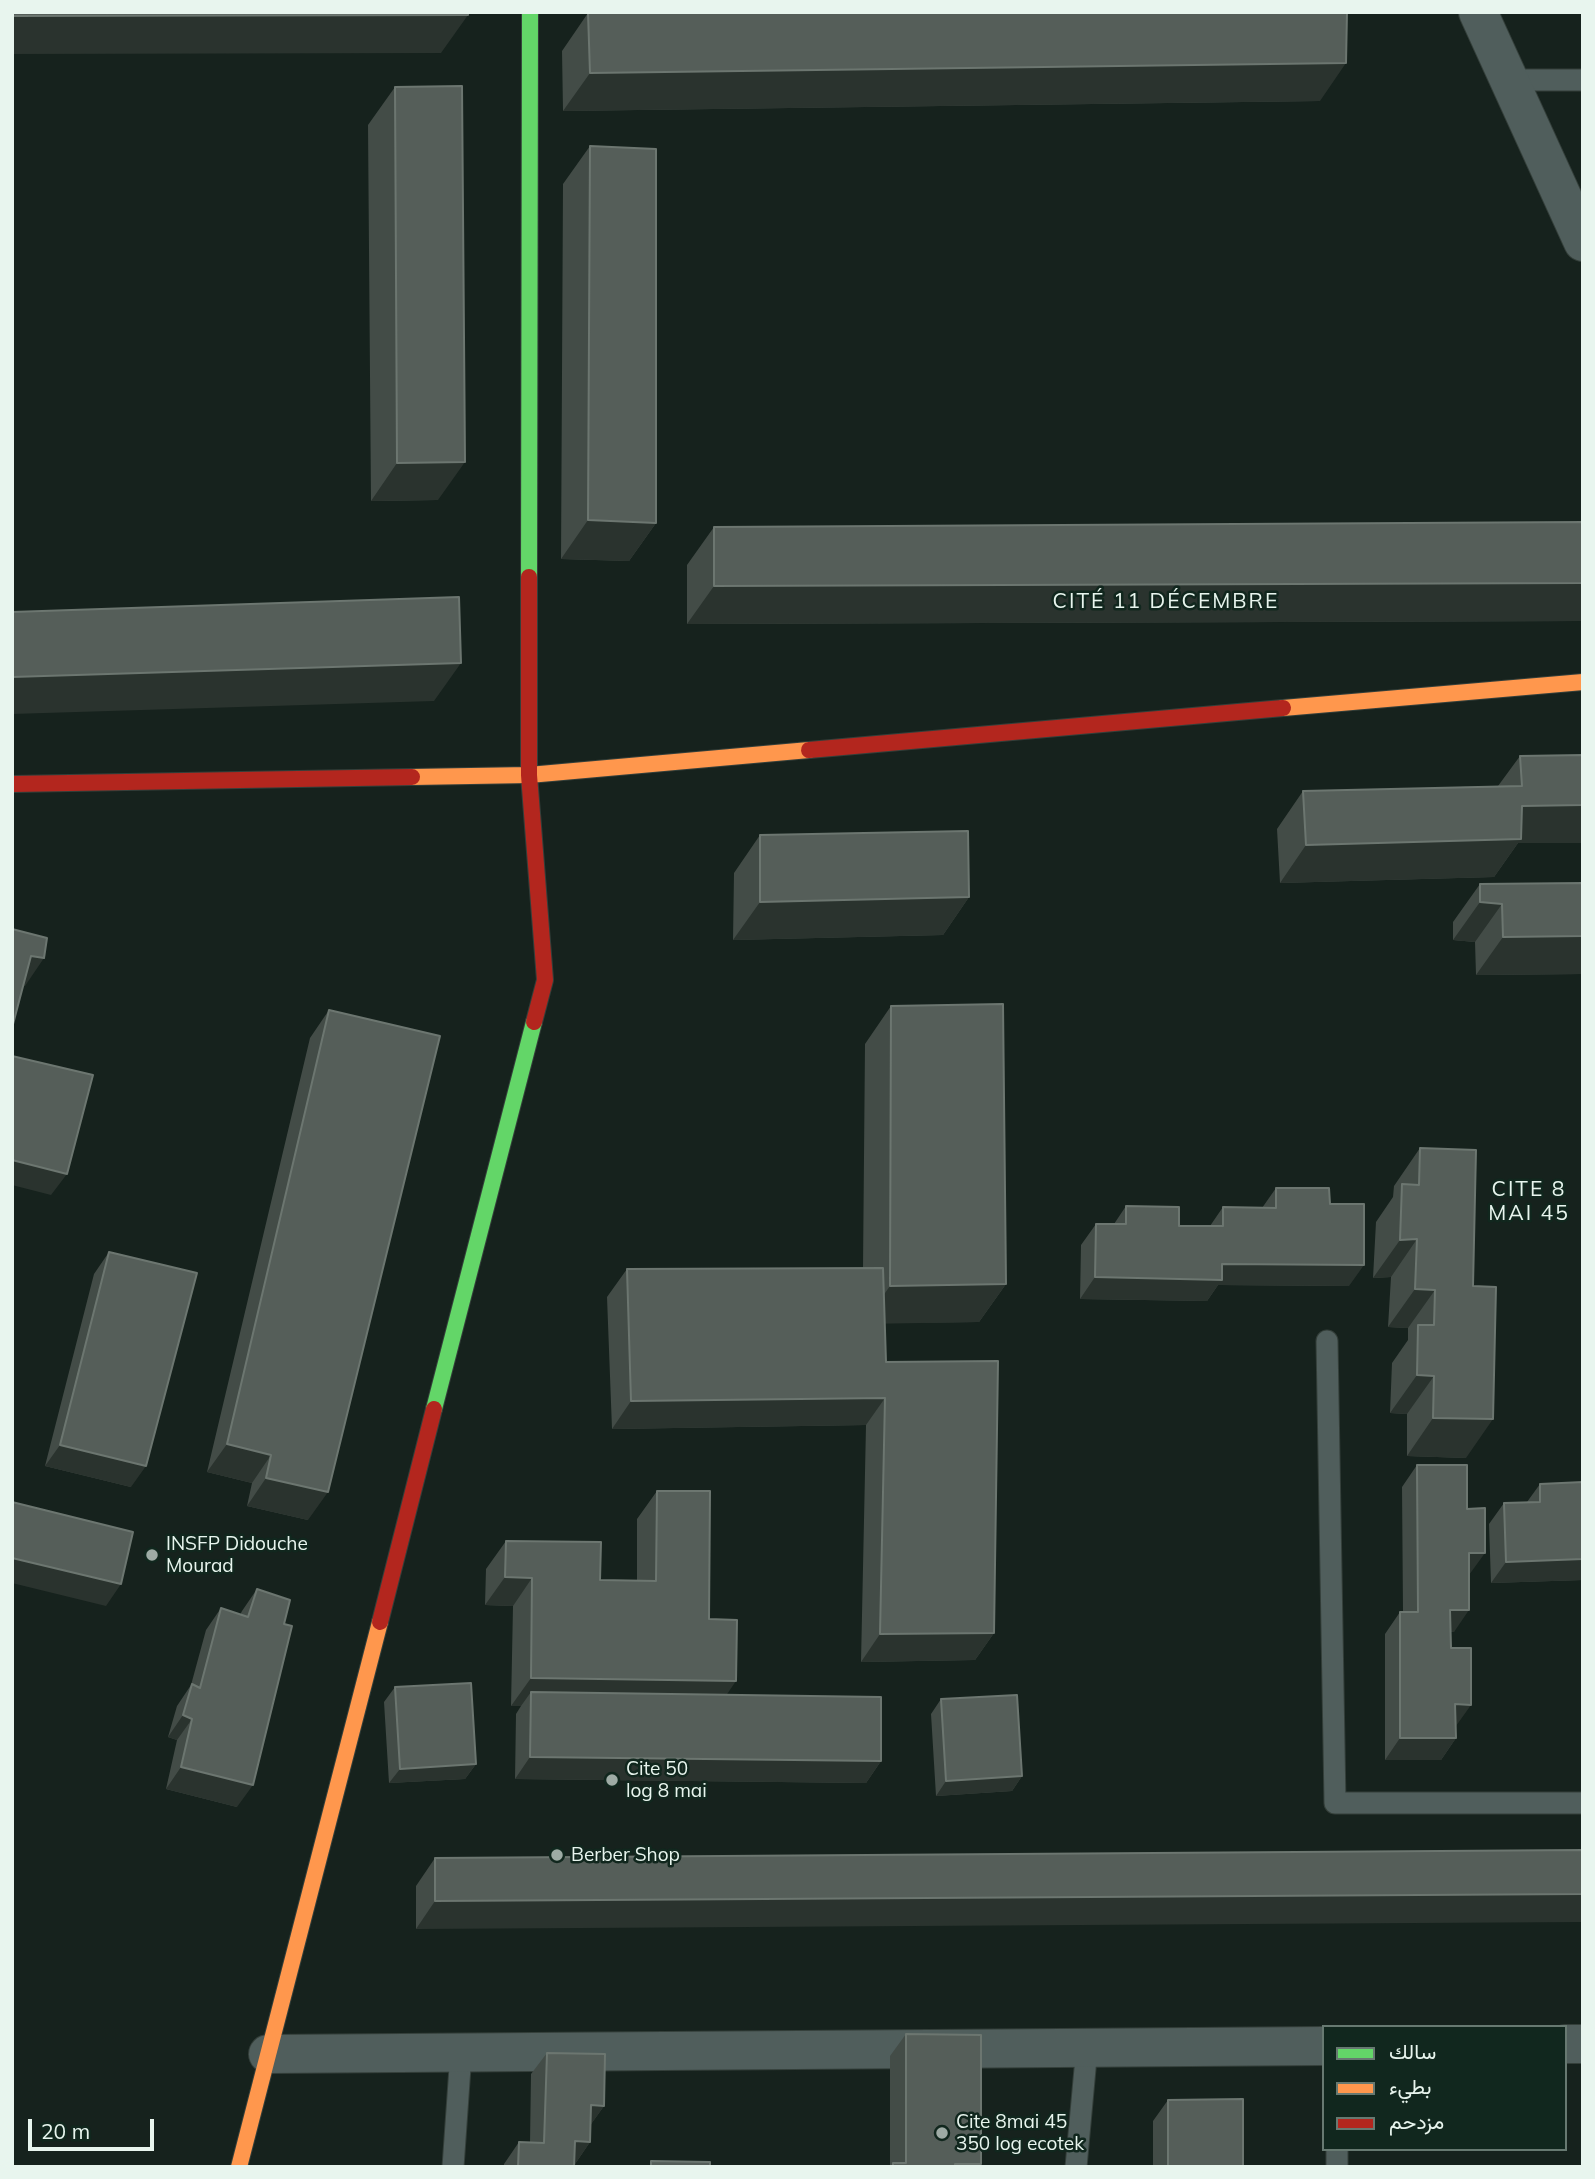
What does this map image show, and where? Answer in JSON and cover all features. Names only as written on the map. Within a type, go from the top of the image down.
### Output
[{"type":"street","points":[[239,2167],[545,980],[529,775],[530,12]]},
{"type":"street","points":[[1478,12],[1583,242]]},
{"type":"street","points":[[12,784],[529,775],[1583,682]]},
{"type":"street","points":[[268,2054],[1322,2046]]},
{"type":"lane","points":[[1509,80],[1583,80]]},
{"type":"lane","points":[[1327,1341],[1335,1803],[1583,1803]]},
{"type":"lane","points":[[1076,2167],[1087,2048]]},
{"type":"lane","points":[[453,2167],[461,2053]]},
{"type":"building","points":[[12,12],[468,12],[468,15],[12,16]]},
{"type":"building","points":[[1347,12],[1346,63],[590,73],[588,13]]},
{"type":"building","points":[[462,86],[465,462],[397,463],[395,87]]},
{"type":"building","points":[[590,146],[656,149],[656,523],[588,520]]},
{"type":"building","points":[[1583,522],[1583,583],[714,586],[714,527]]},
{"type":"building","points":[[459,597],[461,663],[12,677],[12,612]]},
{"type":"building","points":[[1583,755],[1583,805],[1522,806],[1521,839],[1306,845],[1303,791],[1522,786],[1520,756]]},
{"type":"building","points":[[968,831],[969,897],[760,902],[760,835]]},
{"type":"building","points":[[1583,883],[1583,936],[1503,937],[1502,904],[1480,902],[1480,884]]},
{"type":"building","points":[[12,929],[47,938],[44,958],[31,956],[12,1028]]},
{"type":"building","points":[[1003,1004],[1006,1284],[890,1286],[891,1006]]},
{"type":"building","points":[[329,1010],[440,1036],[328,1492],[266,1478],[271,1455],[227,1444]]},
{"type":"building","points":[[12,1056],[93,1075],[67,1174],[12,1160]]},
{"type":"building","points":[[1420,1148],[1476,1150],[1473,1286],[1496,1287],[1493,1419],[1433,1418],[1434,1376],[1417,1375],[1418,1325],[1434,1325],[1435,1290],[1415,1289],[1417,1239],[1400,1240],[1402,1184],[1419,1185]]},
{"type":"building","points":[[1276,1188],[1329,1188],[1330,1204],[1364,1204],[1364,1265],[1222,1264],[1222,1280],[1095,1277],[1096,1224],[1126,1224],[1126,1206],[1179,1207],[1179,1226],[1223,1226],[1223,1207],[1276,1208]]},
{"type":"building","points":[[109,1252],[197,1273],[146,1466],[60,1445]]},
{"type":"building","points":[[883,1268],[886,1362],[998,1361],[994,1633],[880,1634],[885,1398],[631,1401],[627,1269]]},
{"type":"building","points":[[1417,1465],[1467,1465],[1467,1509],[1485,1508],[1485,1553],[1469,1553],[1469,1610],[1450,1610],[1451,1648],[1471,1648],[1471,1705],[1455,1704],[1456,1738],[1400,1738],[1400,1612],[1418,1612]]},
{"type":"building","points":[[1583,1482],[1583,1559],[1506,1562],[1504,1503],[1540,1502],[1540,1484]]},
{"type":"building","points":[[657,1491],[710,1491],[709,1619],[737,1620],[736,1681],[531,1678],[532,1578],[505,1577],[506,1541],[601,1542],[600,1580],[656,1581]]},
{"type":"building","points":[[12,1502],[133,1532],[121,1584],[12,1558]]},
{"type":"building","points":[[257,1589],[290,1600],[284,1624],[292,1626],[253,1785],[181,1767],[192,1719],[183,1715],[192,1684],[200,1688],[221,1608],[248,1617]]},
{"type":"building","points":[[471,1683],[476,1764],[400,1769],[395,1687]]},
{"type":"building","points":[[531,1692],[881,1697],[881,1761],[530,1757]]},
{"type":"building","points":[[1017,1695],[1022,1776],[946,1781],[941,1699]]},
{"type":"building","points":[[1583,1850],[1583,1894],[435,1901],[435,1858]]},
{"type":"building","points":[[906,2034],[981,2035],[981,2164],[955,2164],[955,2167],[893,2167],[893,2163],[906,2163]]},
{"type":"building","points":[[547,2053],[605,2054],[604,2106],[591,2105],[590,2142],[575,2141],[574,2167],[518,2167],[519,2142],[544,2143]]},
{"type":"building","points":[[1243,2099],[1243,2167],[1168,2167],[1168,2100]]},
{"type":"building","points":[[651,2161],[710,2162],[710,2167],[651,2167]]},
{"type":"traffic: fast","points":[[529,577],[530,12]]},
{"type":"traffic: fast","points":[[434,1409],[534,1022]]},
{"type":"traffic: slow","points":[[1283,708],[1583,682]]},
{"type":"traffic: slow","points":[[412,777],[529,775],[809,750]]},
{"type":"traffic: slow","points":[[239,2167],[380,1622]]},
{"type":"traffic: jam","points":[[529,577],[529,775],[545,980],[534,1022]]},
{"type":"traffic: jam","points":[[809,750],[1283,708]]},
{"type":"traffic: jam","points":[[12,784],[412,777]]},
{"type":"traffic: jam","points":[[380,1622],[434,1409]]},
{"type":"place","name":"INSFP Didouche Mourad","points":[[152,1555]]},
{"type":"place","name":"Cite 50 log 8 mai","points":[[612,1780]]},
{"type":"place","name":"Berber Shop","points":[[557,1855]]},
{"type":"place","name":"Cite 8mai 45 350 log ecotek","points":[[942,2133]]},
{"type":"district","name":"CITÉ 11 DÉCEMBRE","points":[[1166,602]]},
{"type":"district","name":"CITE 8 MAI 45","points":[[1529,1202]]}]
